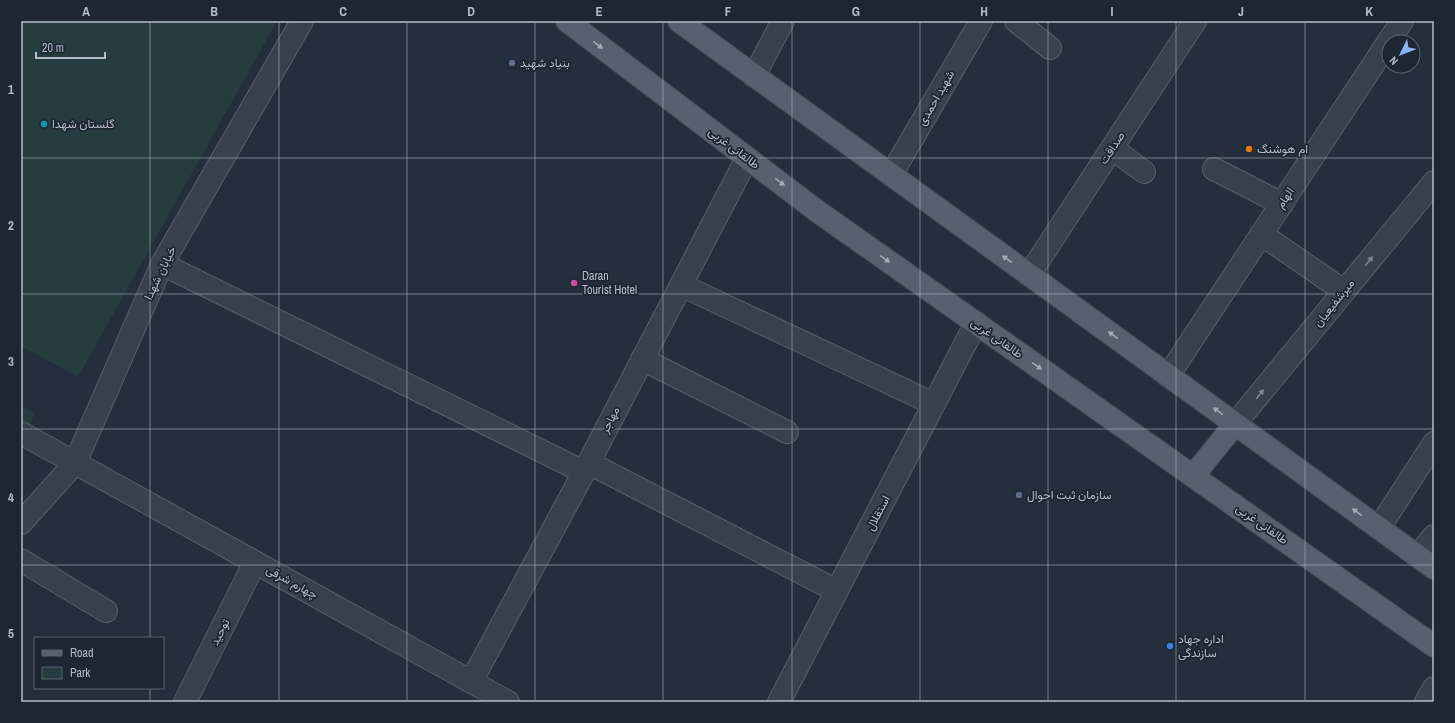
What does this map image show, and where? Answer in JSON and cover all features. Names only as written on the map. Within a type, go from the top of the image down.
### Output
[{"type":"main road","name":"طالقانی غربی","points":[[567,21],[817,211],[1434,646]]},
{"type":"main road","points":[[679,21],[701,28],[754,76],[1426,562]]},
{"type":"main road","points":[[1193,476],[1235,424]]},
{"type":"street","name":"خیابان شهدا","points":[[21,523],[76,463],[162,264],[302,21]]},
{"type":"street","points":[[754,76],[783,21]]},
{"type":"street","name":"شهید احمدی","points":[[891,175],[981,21]]},
{"type":"street","points":[[1016,21],[1050,48]]},
{"type":"street","name":"صداقت","points":[[1029,275],[1195,21]]},
{"type":"street","name":"الهام","points":[[1168,376],[1402,21]]},
{"type":"street","points":[[1112,148],[1144,172]]},
{"type":"street","name":"مهاجر","points":[[472,682],[747,158]]},
{"type":"street","points":[[1214,169],[1282,204]]},
{"type":"street","name":"میرشفیعیان","points":[[1235,424],[1434,182]]},
{"type":"street","points":[[1261,234],[1344,291]]},
{"type":"street","points":[[162,264],[586,467],[837,591]]},
{"type":"street","points":[[681,285],[934,404]]},
{"type":"street","name":"استقلال","points":[[780,702],[976,323]]},
{"type":"street","points":[[642,359],[787,432]]},
{"type":"street","name":"چهارم شرقی","points":[[21,432],[508,702]]},
{"type":"street","points":[[1379,528],[1434,443]]},
{"type":"street","points":[[1426,562],[1434,536]]},
{"type":"street","points":[[21,560],[106,611]]},
{"type":"street","name":"توحید","points":[[185,702],[256,562]]},
{"type":"street","points":[[1426,702],[1434,688]]},
{"type":"green space","points":[[21,21],[277,21],[78,377],[21,346]]},
{"type":"green space","points":[[21,406],[35,414],[21,439]]},
{"type":"place","name":"بنیاد شهید","points":[[512,63]]},
{"type":"place","name":"گلستان شهدا","points":[[44,124]]},
{"type":"place","name":"ام هوشنگ","points":[[1249,149]]},
{"type":"place","name":"Daran Tourist Hotel","points":[[574,283]]},
{"type":"place","name":"سازمان ثبت احوال","points":[[1019,495]]},
{"type":"place","name":"اداره جهاد سازندگی","points":[[1170,646]]}]
